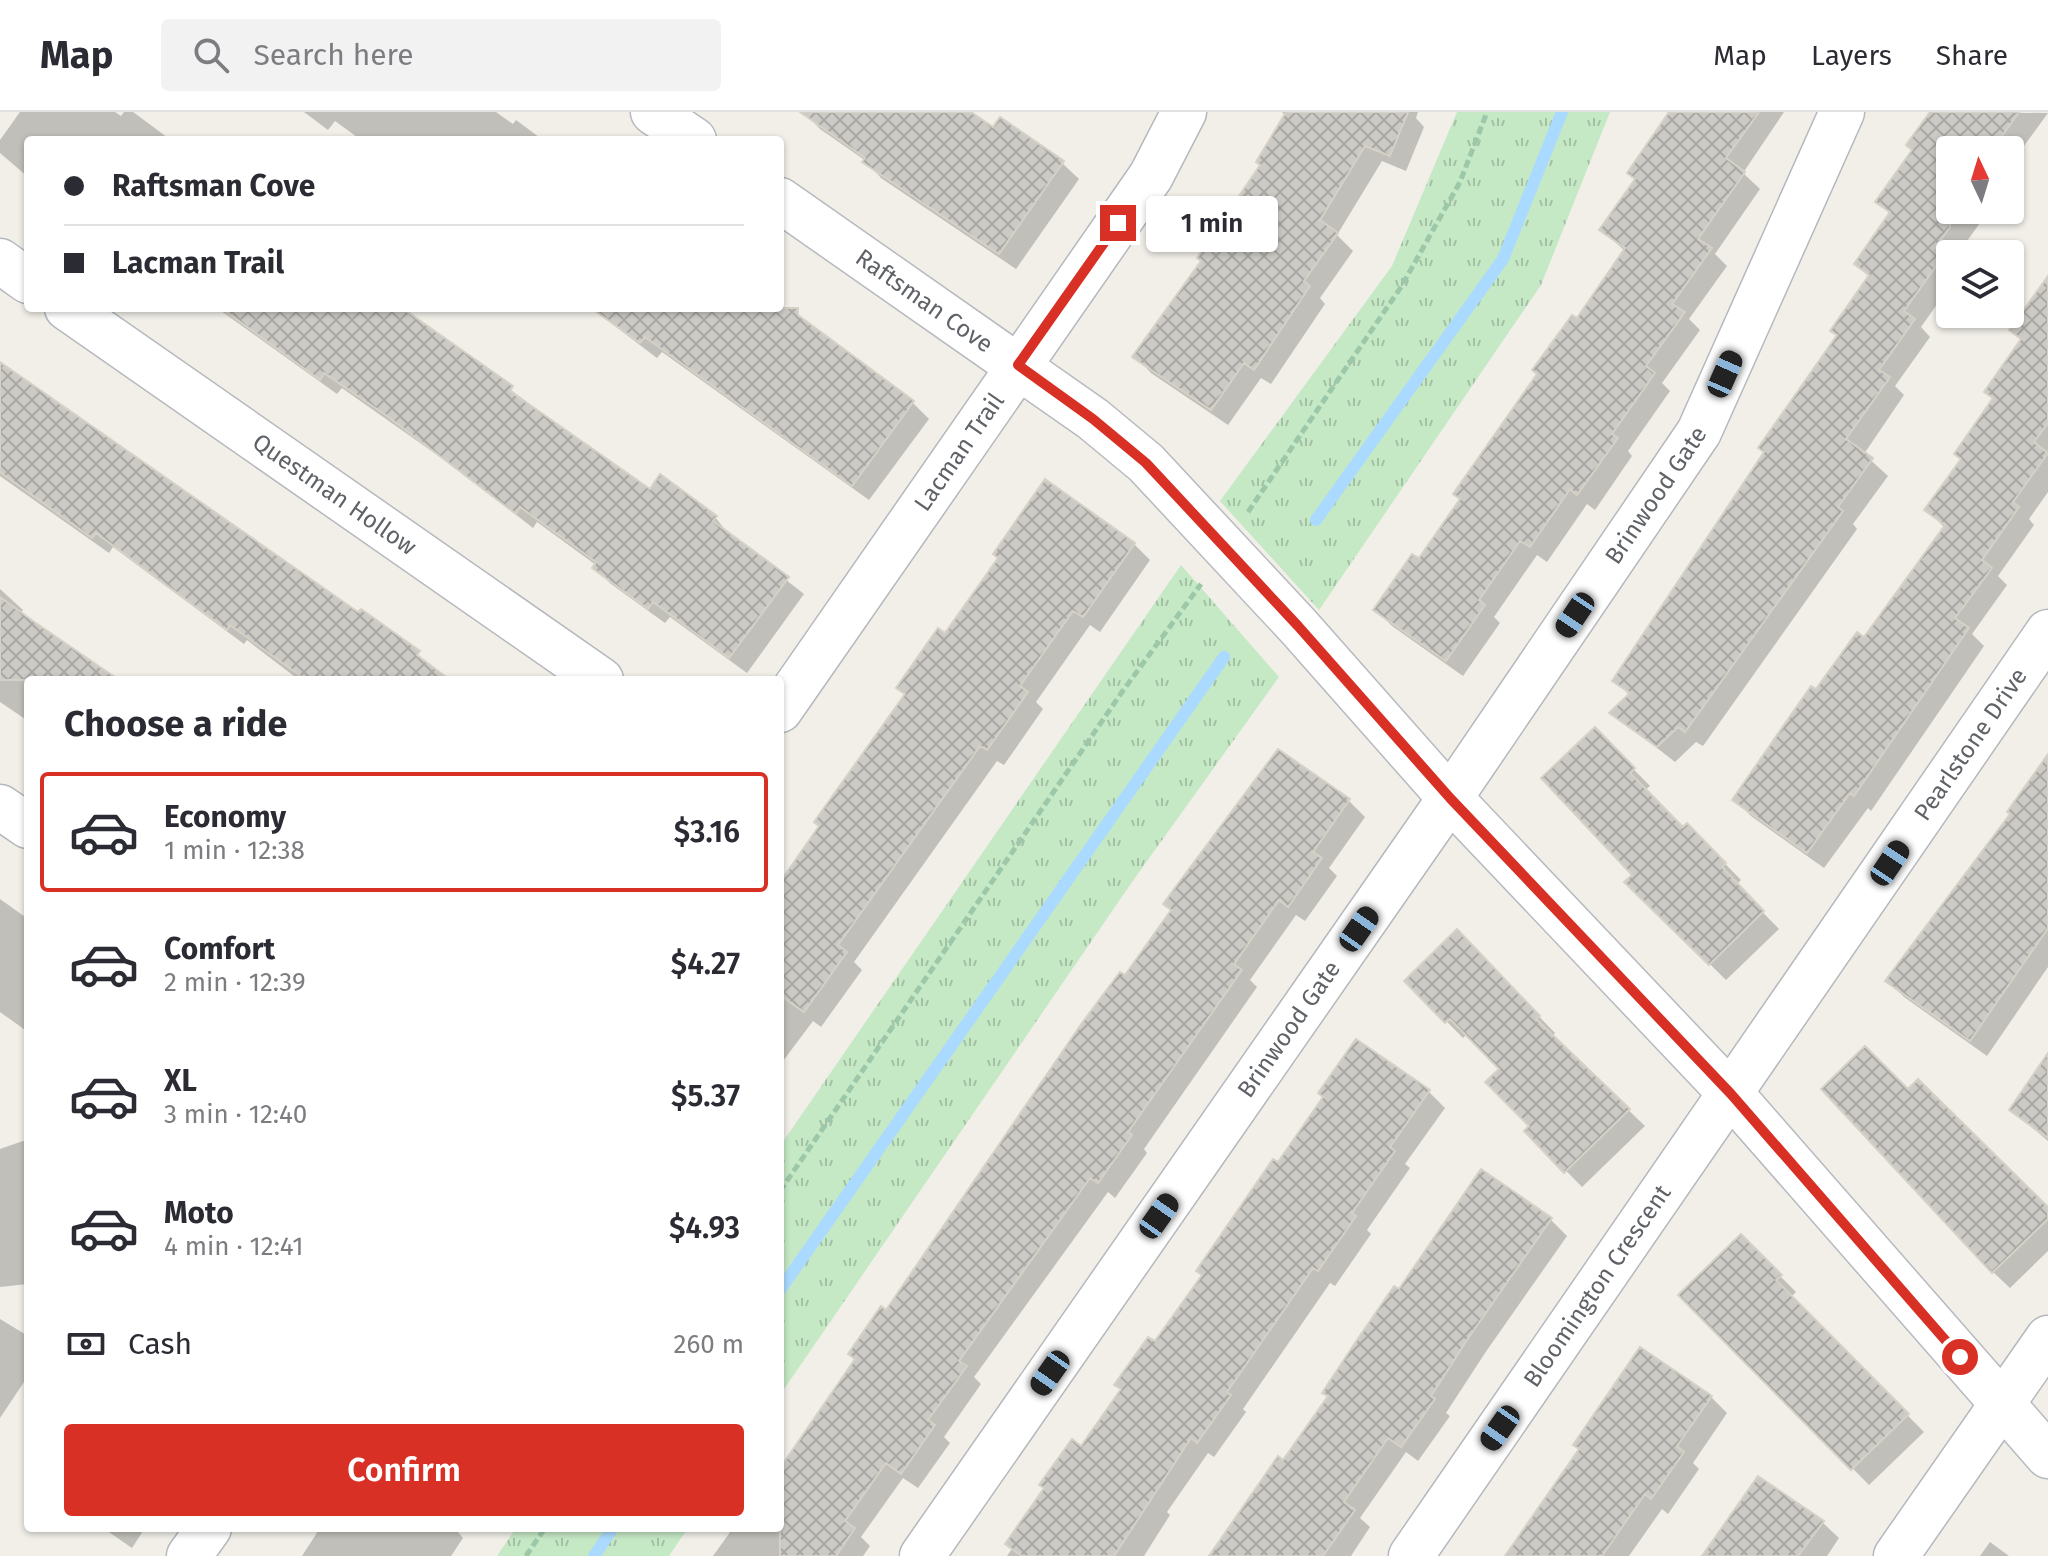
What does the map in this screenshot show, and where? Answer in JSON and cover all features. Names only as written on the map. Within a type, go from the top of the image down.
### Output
[{"type":"street","points":[[653,112],[688,136]]},
{"type":"street","name":"Lacman Trail","points":[[784,704],[1151,176],[1184,112]]},
{"type":"street","name":"Brinwood Gate","points":[[922,1556],[1450,798],[1699,432],[1842,112]]},
{"type":"street","name":"Raftsman Cove","points":[[784,203],[1018,365],[1093,419],[1146,463],[1450,798],[1731,1094],[2048,1456]]},
{"type":"street","points":[[0,261],[24,278]]},
{"type":"street","name":"Questman Hollow","points":[[73,312],[595,676]]},
{"type":"street","name":"Pearlstone Drive","points":[[1731,1094],[2048,632]]},
{"type":"street","points":[[0,807],[24,823]]},
{"type":"street","name":"Bloomington Crescent","points":[[1411,1556],[1731,1094]]},
{"type":"street","points":[[1896,1556],[2048,1338]]},
{"type":"street","points":[[189,1556],[206,1532]]},
{"type":"path","points":[[784,1185],[1401,287],[1460,182],[1487,112]]},
{"type":"path","points":[[526,1556],[542,1532]]},
{"type":"green space","points":[[1457,112],[1610,112],[1541,285],[1319,610],[1220,501],[1392,266]]},
{"type":"green space","points":[[1181,565],[1279,677],[1132,882],[784,1389],[784,1140]]},
{"type":"green space","points":[[513,1532],[685,1532],[669,1556],[497,1556]]},
{"type":"building","points":[[800,112],[971,112],[993,127],[1000,117],[1064,161],[999,254],[862,162],[865,158]]},
{"type":"building","points":[[1286,112],[1408,112],[1390,156],[1365,146],[1320,220],[1338,233],[1304,281],[1310,286],[1254,370],[1244,363],[1211,410],[1132,357],[1201,261],[1197,258],[1260,165],[1256,162]]},
{"type":"building","points":[[1669,112],[1759,112],[1726,158],[1745,172],[1698,239],[1712,248],[1672,304],[1685,312],[1646,366],[1655,373],[1612,434],[1618,438],[1577,495],[1570,489],[1530,547],[1520,541],[1479,600],[1485,605],[1446,661],[1373,610],[1412,554],[1419,558],[1460,499],[1453,494],[1537,374],[1532,370],[1572,315],[1577,318],[1625,248],[1599,230],[1635,179],[1627,173]]},
{"type":"building","points":[[1930,112],[2019,112],[2002,136],[1936,136],[1936,224],[1950,224],[1950,227],[1941,240],[1936,240],[1936,266],[1904,311],[1915,319],[1879,370],[1890,377],[1846,439],[1873,458],[1838,507],[1843,511],[1685,732],[1678,727],[1657,747],[1609,713],[1630,693],[1612,681],[1764,452],[1758,448],[1837,335],[1830,331],[1869,275],[1854,264],[1890,212],[1875,202],[1912,150],[1906,145]]},
{"type":"building","points":[[2048,276],[2048,423],[2034,442],[2048,453],[2013,502],[2019,507],[1982,560],[1992,568],[1955,618],[1969,628],[1854,796],[1850,793],[1807,853],[1732,800],[1811,686],[1816,689],[1857,632],[1864,637],[1945,525],[1924,510],[1961,459],[1954,454],[1993,398],[1984,392],[2021,339],[2009,330],[2024,328],[2024,309]]},
{"type":"building","points":[[784,308],[798,308],[798,315],[914,401],[852,486],[645,337],[640,343],[597,312],[784,312]]},
{"type":"building","points":[[226,312],[408,312],[513,386],[510,391],[650,489],[660,474],[717,516],[713,521],[789,577],[729,658],[653,602],[648,609],[592,568],[596,562],[520,507],[516,514],[387,416],[324,373],[320,380]]},
{"type":"building","points":[[0,362],[358,612],[361,609],[420,651],[417,655],[445,676],[300,676],[230,625],[227,630],[96,533],[92,538],[0,472]]},
{"type":"building","points":[[1045,479],[1135,543],[1083,617],[1073,611],[1020,686],[1028,692],[987,750],[980,746],[838,945],[847,952],[804,1012],[784,998],[784,876],[819,826],[814,822],[905,694],[896,688],[938,628],[945,633],[998,558],[993,554]]},
{"type":"building","points":[[0,597],[113,676],[24,676],[24,680],[0,680]]},
{"type":"building","points":[[1595,727],[1635,768],[1630,773],[1683,827],[1687,823],[1726,863],[1722,867],[1764,911],[1709,965],[1624,882],[1632,875],[1541,778]]},
{"type":"building","points":[[1278,749],[1350,799],[1313,852],[1322,858],[1288,907],[1279,900],[1234,964],[1242,970],[1128,1132],[1132,1135],[1098,1183],[1090,1178],[959,1361],[967,1366],[928,1420],[935,1425],[901,1474],[886,1463],[845,1521],[855,1528],[836,1556],[780,1556],[780,1532],[784,1532],[784,1462],[855,1359],[848,1354],[881,1306],[886,1310],[1082,1023],[1120,972],[1125,975],[1171,910],[1163,904]]},
{"type":"building","points":[[2048,754],[2048,928],[1970,1041],[1885,981],[2010,814],[2007,812]]},
{"type":"building","points":[[1457,929],[1540,1016],[1536,1019],[1630,1109],[1564,1173],[1524,1131],[1529,1126],[1485,1082],[1499,1069],[1450,1019],[1445,1023],[1404,981]]},
{"type":"building","points":[[1356,1039],[1430,1090],[1390,1147],[1395,1151],[1352,1213],[1356,1216],[1318,1271],[1313,1268],[1227,1392],[1231,1395],[1197,1443],[1191,1438],[1114,1556],[1022,1556],[1005,1544],[1044,1488],[1039,1485],[1072,1439],[1081,1446],[1121,1389],[1114,1385],[1148,1337],[1155,1341],[1202,1275],[1196,1271],[1273,1159],[1278,1162],[1323,1097],[1318,1093]]},
{"type":"building","points":[[1865,1046],[1908,1089],[1918,1079],[2048,1207],[2048,1219],[1992,1273],[1821,1089]]},
{"type":"building","points":[[2048,1053],[2048,1138],[2009,1110]]},
{"type":"building","points":[[1481,1169],[1552,1218],[1469,1337],[1431,1396],[1435,1399],[1401,1447],[1388,1438],[1344,1502],[1355,1510],[1323,1556],[1209,1556],[1278,1456],[1283,1460],[1328,1396],[1322,1393],[1357,1340],[1394,1286],[1399,1289]]},
{"type":"building","points":[[1741,1234],[1782,1275],[1776,1280],[1909,1414],[1851,1470],[1678,1295]]},
{"type":"building","points":[[1640,1347],[1712,1396],[1677,1446],[1684,1452],[1651,1499],[1645,1494],[1602,1556],[1505,1556],[1579,1449],[1573,1445]]},
{"type":"building","points":[[1758,1476],[1824,1521],[1798,1556],[1702,1556]]},
{"type":"waterway","points":[[1316,520],[1503,259],[1562,112]]},
{"type":"waterway","points":[[784,1284],[1224,657]]},
{"type":"waterway","points":[[594,1556],[610,1532]]},
{"type":"route","points":[[1118,223],[1018,365],[1093,419],[1146,463],[1298,626],[1450,798],[1731,1094],[1960,1357]]}]
